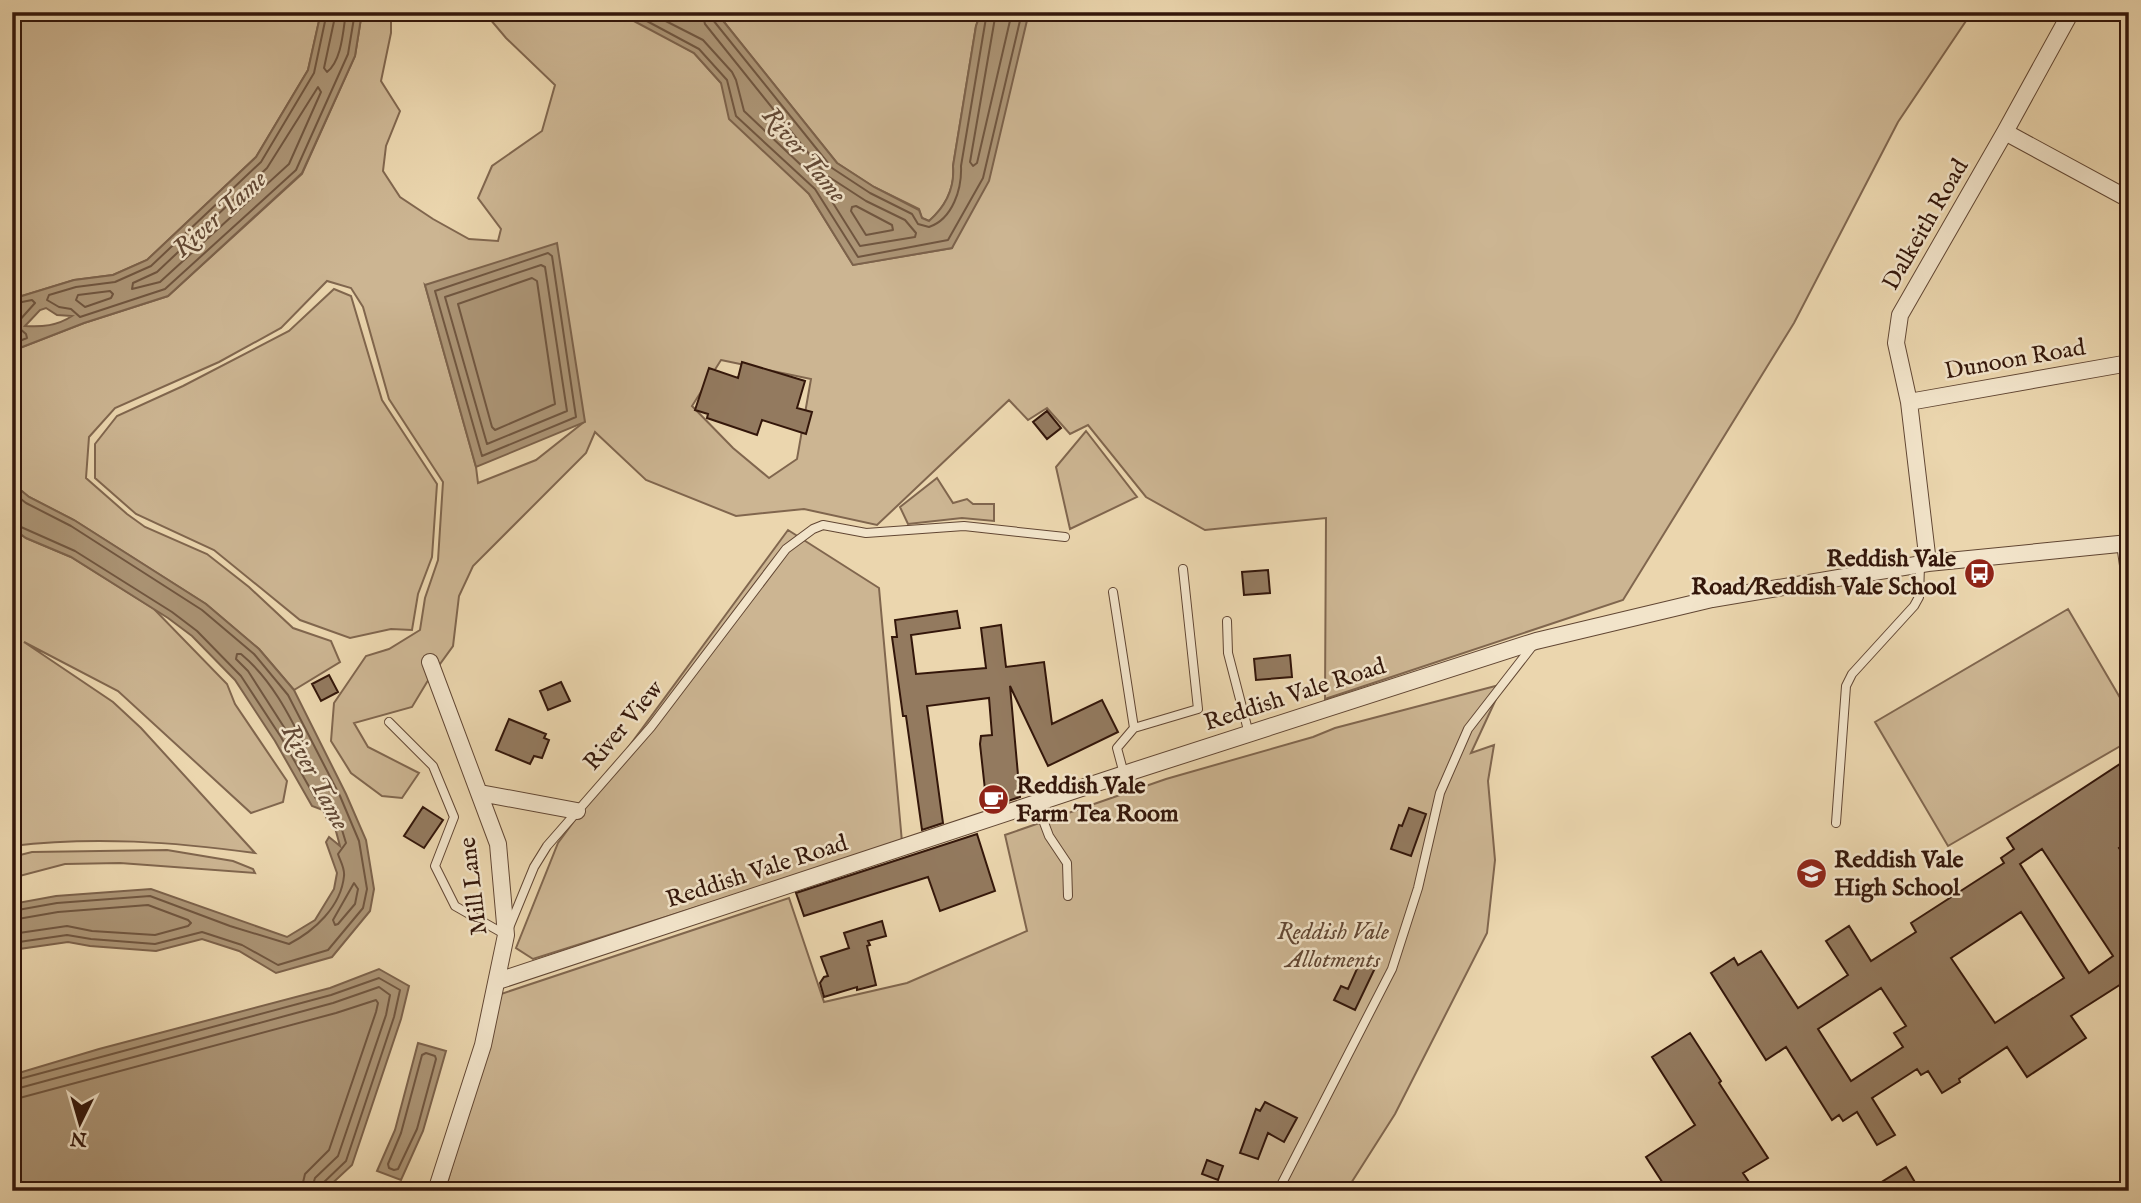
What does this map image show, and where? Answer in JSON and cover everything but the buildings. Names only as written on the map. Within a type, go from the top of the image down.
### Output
[{"type":"street","name":"Dalkeith Road","points":[[1924,564],[1909,402],[1896,344],[1900,315],[2006,132],[2071,12]]},
{"type":"street","points":[[2006,132],[2123,196]]},
{"type":"street","name":"Dunoon Road","points":[[1909,402],[2129,363]]},
{"type":"street","name":"Reddish Vale Road","points":[[498,981],[1124,774],[1536,642],[1712,599],[1924,564],[2125,544]]},
{"type":"street","name":"Mill Lane","points":[[430,662],[498,844],[506,935],[483,1045],[436,1191]]},
{"type":"street","points":[[480,793],[577,811]]},
{"type":"lane","name":"River View","points":[[506,935],[534,867],[547,846],[651,727],[786,550],[813,529],[823,525],[866,533],[964,526],[1065,537]]},
{"type":"lane","points":[[2125,544],[2129,601]]},
{"type":"lane","points":[[1836,823],[1846,686],[1852,674],[1914,606],[1919,597],[1924,564]]},
{"type":"lane","points":[[1124,774],[1117,748],[1134,728],[1198,709],[1183,569]]},
{"type":"lane","points":[[1113,592],[1134,728]]},
{"type":"lane","points":[[1227,621],[1228,653],[1249,734]]},
{"type":"lane","points":[[1278,1191],[1392,969],[1419,888],[1440,793],[1468,729],[1536,642]]},
{"type":"lane","points":[[389,722],[433,766],[454,817],[435,866],[455,906],[506,935]]},
{"type":"lane","points":[[1037,804],[1049,836],[1067,863],[1069,896]]},
{"type":"green space","points":[[12,12],[321,12],[308,70],[256,157],[147,260],[113,275],[74,280],[12,299]]},
{"type":"green space","points":[[362,12],[391,12],[391,33],[381,81],[400,111],[386,146],[383,171],[400,197],[433,219],[469,239],[498,241],[501,229],[478,198],[492,166],[542,131],[555,85],[506,38],[484,12],[620,12],[694,53],[809,194],[853,265],[952,248],[1029,12],[1972,12],[1898,122],[1794,323],[1623,600],[1325,699],[1326,518],[1205,530],[1146,497],[1088,425],[1070,434],[1047,408],[1028,420],[1009,400],[877,525],[804,509],[736,516],[646,480],[595,432],[586,453],[473,566],[459,596],[453,646],[412,707],[354,723],[368,747],[419,773],[402,798],[382,796],[351,773],[331,741],[334,703],[366,656],[389,649],[420,630],[425,598],[438,560],[443,482],[389,399],[363,307],[351,288],[327,281],[281,328],[219,362],[115,408],[89,437],[86,478],[127,514],[145,527],[207,554],[249,587],[293,628],[331,641],[340,662],[294,690],[259,649],[206,604],[74,520],[29,497],[12,483],[12,351],[84,323],[168,296],[302,174],[355,56]],"holes":[[[425,285],[584,422],[536,460],[478,483],[476,467]],[[721,360],[811,379],[797,459],[769,478],[733,448],[692,406]]]},
{"type":"green space","points":[[716,12],[981,12],[976,26],[952,182],[945,203],[935,215],[929,221],[922,218],[919,209],[874,187],[837,163]]},
{"type":"green space","points":[[334,289],[351,296],[382,400],[437,484],[432,557],[418,594],[412,630],[391,629],[350,638],[300,620],[214,550],[136,514],[95,478],[95,444],[117,416],[183,386],[289,331]]},
{"type":"green space","points":[[1086,431],[1137,497],[1070,529],[1056,467]]},
{"type":"green space","points":[[937,478],[953,503],[967,499],[973,504],[994,504],[994,521],[962,518],[908,524],[900,507]]},
{"type":"green space","points":[[12,528],[26,538],[71,557],[154,609],[227,684],[235,704],[287,781],[283,802],[251,813],[118,691],[24,642],[113,702],[141,728],[255,853],[194,846],[104,841],[12,846]]},
{"type":"green space","points":[[788,530],[879,588],[902,842],[533,959],[516,948],[558,843]]},
{"type":"green space","points":[[2068,609],[2129,713],[2129,741],[1948,846],[1875,722]]},
{"type":"green space","name":"Reddish Vale Allotments","points":[[1503,684],[1471,753],[1494,745],[1488,781],[1495,860],[1487,933],[1395,1114],[1346,1191],[445,1191],[501,994],[789,898],[824,1002],[907,983],[1027,931],[1005,835],[1166,779],[1313,737],[1335,728]]},
{"type":"green space","points":[[167,850],[233,861],[253,869],[255,873],[120,863],[65,864],[12,878],[12,857],[32,852]]},
{"type":"water","name":"River Tame","points":[[321,12],[362,12],[355,56],[302,173],[168,296],[84,323],[12,351],[12,299],[74,280],[113,275],[147,260],[256,157],[308,70]],"holes":[[[46,308],[57,315],[72,316],[49,325],[25,326],[40,310]]]},
{"type":"water","name":"River Tame","points":[[617,12],[716,12],[837,163],[874,187],[919,210],[922,218],[929,221],[945,203],[951,190],[976,26],[981,12],[1029,12],[989,181],[952,248],[853,265],[809,194],[729,119],[721,83],[694,53]]},
{"type":"water","points":[[557,243],[585,422],[476,467],[425,285]]},
{"type":"water","name":"River Tame","points":[[12,483],[29,497],[74,520],[206,604],[259,649],[294,690],[366,840],[374,889],[370,911],[332,957],[276,973],[239,951],[202,939],[156,951],[68,942],[12,950],[12,904],[56,896],[151,889],[287,937],[315,920],[334,889],[337,873],[326,842],[329,837],[340,846],[334,824],[328,821],[323,810],[312,806],[275,741],[235,680],[192,636],[168,618],[71,557],[26,538],[12,528]]},
{"type":"water","points":[[379,969],[409,986],[401,1019],[352,1165],[324,1191],[12,1191],[12,1075],[99,1049],[330,988]]},
{"type":"water","points":[[418,1043],[446,1051],[423,1131],[401,1180],[377,1171],[395,1130]]},
{"type":"place","name":"Reddish Vale Road/Reddish Vale School","points":[[1979,573]]},
{"type":"place","name":"Reddish Vale Farm Tea Room","points":[[993,800]]},
{"type":"place","name":"Reddish Vale High School","points":[[1811,874]]}]
